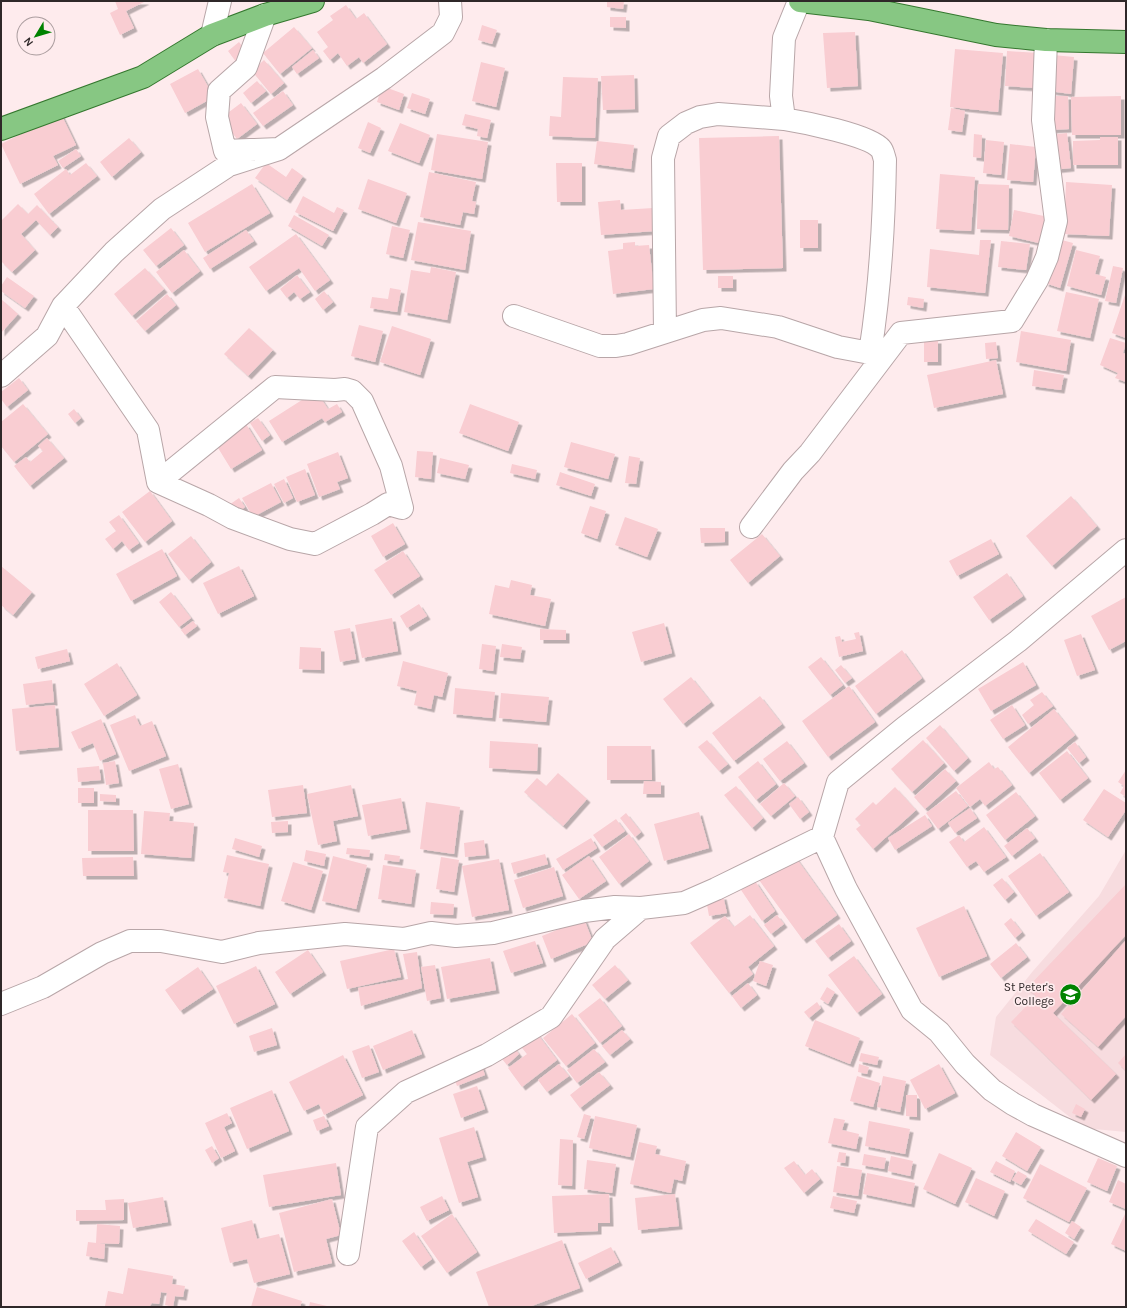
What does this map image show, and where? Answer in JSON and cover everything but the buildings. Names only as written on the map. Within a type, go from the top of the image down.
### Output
[{"type":"main road","points":[[1,129],[143,77],[212,36],[265,15],[313,1]]},
{"type":"main road","points":[[800,1],[869,5],[996,35],[1046,40],[1126,42]]},
{"type":"street","points":[[212,36],[220,1]]},
{"type":"street","points":[[1,376],[47,336],[64,306],[114,252],[162,209],[229,165],[278,149],[384,78],[443,33],[451,17],[450,1]]},
{"type":"street","points":[[784,118],[781,96],[784,38],[800,1]]},
{"type":"street","points":[[265,15],[246,67],[219,91],[216,117],[225,151],[278,149]]},
{"type":"street","points":[[514,316],[600,346],[628,344],[703,320],[721,318],[778,328],[838,347],[870,354],[901,333],[1012,321],[1038,280],[1047,257],[1056,221],[1043,120],[1046,40]]},
{"type":"street","points":[[665,332],[663,158],[669,136],[686,123],[700,117],[718,114],[784,118],[812,123],[872,141],[882,149],[885,160],[880,263],[874,329],[870,354]]},
{"type":"street","points":[[64,306],[148,430],[158,482]]},
{"type":"street","points":[[751,527],[793,471],[810,453],[901,333]]},
{"type":"street","points":[[275,387],[335,390],[345,389],[352,391],[362,401],[391,466],[402,508],[388,504],[315,544],[290,539],[233,518],[209,505],[158,482],[275,387]]},
{"type":"street","points":[[1126,550],[1018,641],[904,728],[838,782],[822,837],[846,889],[912,1010],[939,1032],[965,1064],[992,1090],[1033,1115],[1126,1156]]},
{"type":"street","points":[[1,1004],[43,987],[102,953],[130,941],[161,941],[222,952],[259,943],[345,934],[404,939],[431,933],[456,936],[493,933],[584,911],[615,907],[641,908],[684,904],[822,837]]},
{"type":"street","points":[[348,1254],[367,1126],[406,1092],[488,1055],[551,1016],[605,939],[641,908]]},
{"type":"shaded area","name":"St Peter's College","points":[[1126,850],[1126,1132],[1084,1128],[990,1055],[996,1017],[1033,971],[1099,896]]},
{"type":"place","name":"St Peter's College","points":[[1070,994]]}]
